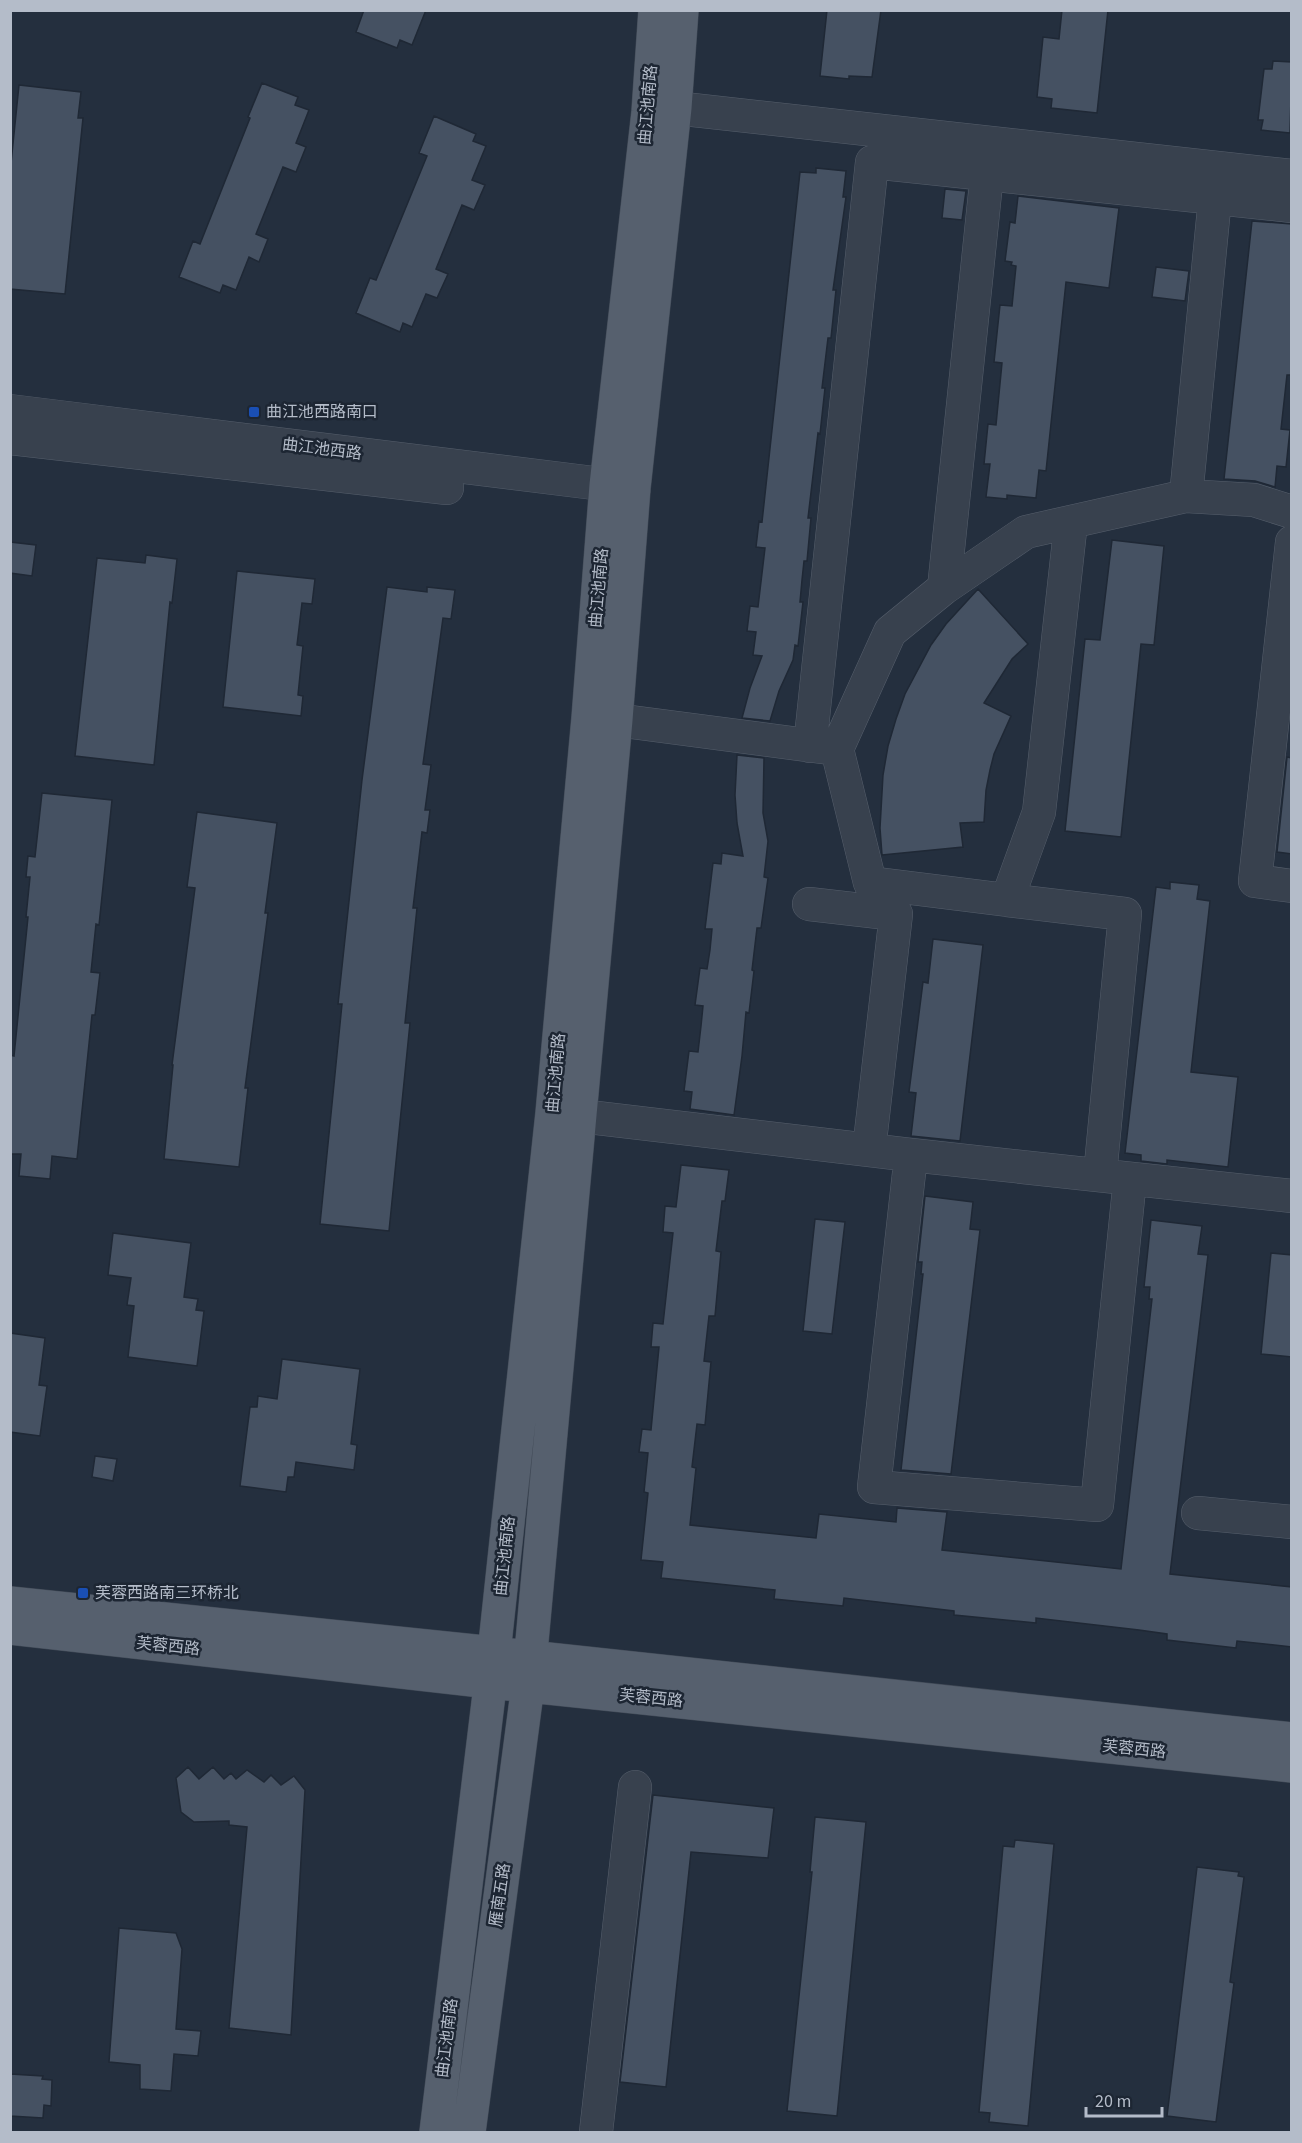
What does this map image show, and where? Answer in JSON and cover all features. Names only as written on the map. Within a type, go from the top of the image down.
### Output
[{"type":"main road","name":"曲江池南路","points":[[529,1671],[616,720],[619,497],[655,10]]},
{"type":"main road","name":"曲江池南路","points":[[436,2133],[492,1667],[619,497],[675,108],[682,10]]},
{"type":"main road","name":"芙蓉西路","points":[[10,1603],[492,1667],[1292,1766]]},
{"type":"main road","name":"芙蓉西路","points":[[10,1628],[492,1667]]},
{"type":"main road","name":"芙蓉西路","points":[[529,1671],[1292,1739]]},
{"type":"main road","name":"雁南五路","points":[[469,2133],[529,1671]]},
{"type":"street","points":[[675,108],[1292,176]]},
{"type":"street","points":[[911,1155],[874,1487],[1097,1505],[1115,1177],[1125,914],[870,883],[824,747],[872,162],[1292,206]]},
{"type":"street","points":[[944,588],[987,174]]},
{"type":"street","points":[[1186,496],[1215,198]]},
{"type":"street","name":"曲江池西路","points":[[10,411],[619,497]]},
{"type":"street","name":"曲江池西路","points":[[10,438],[619,497]]},
{"type":"street","points":[[824,747],[890,632],[944,588],[1026,532],[1186,496],[1254,500],[1292,512]]},
{"type":"street","points":[[1007,900],[1039,812],[1071,522]]},
{"type":"street","points":[[1292,542],[1256,881],[1292,886]]},
{"type":"street","points":[[616,720],[824,747]]},
{"type":"street","points":[[808,904],[896,914],[869,1150]]},
{"type":"street","points":[[580,1116],[1292,1196]]},
{"type":"street","points":[[1198,1513],[1292,1522]]},
{"type":"street","points":[[596,2133],[635,1787]]},
{"type":"building","points":[[364,10],[426,10],[412,45],[400,40],[397,48],[356,32]]},
{"type":"building","points":[[827,10],[881,10],[872,77],[849,76],[849,79],[820,76]]},
{"type":"building","points":[[1062,10],[1108,10],[1097,113],[1051,108],[1052,99],[1037,97],[1043,37],[1059,39]]},
{"type":"building","points":[[1273,61],[1292,62],[1290,133],[1261,130],[1263,120],[1258,120],[1264,69],[1272,69]]},
{"type":"building","points":[[262,83],[298,97],[295,105],[309,110],[296,143],[306,147],[296,172],[283,167],[256,234],[268,239],[259,262],[249,257],[236,290],[223,285],[220,293],[179,277],[193,241],[200,244]]},
{"type":"building","points":[[19,85],[81,92],[78,118],[83,118],[65,294],[10,289],[10,173]]},
{"type":"building","points":[[434,116],[476,134],[473,141],[486,146],[472,180],[485,185],[474,210],[462,205],[436,269],[448,274],[437,298],[426,294],[412,327],[403,323],[400,332],[356,313],[370,278],[376,280],[427,156],[419,153]]},
{"type":"building","points":[[816,168],[846,171],[843,197],[846,197],[833,290],[836,290],[831,338],[828,338],[822,388],[825,388],[820,434],[818,433],[808,518],[811,518],[807,561],[804,561],[802,580],[800,602],[803,602],[798,646],[795,645],[793,660],[779,691],[770,721],[742,718],[762,656],[753,655],[756,632],[747,631],[750,606],[758,607],[765,548],[756,547],[759,521],[762,522],[800,172],[816,173]]},
{"type":"building","points":[[945,189],[966,191],[962,220],[942,218]]},
{"type":"building","points":[[1018,196],[1119,208],[1109,288],[1066,282],[1046,471],[1039,470],[1036,498],[1007,495],[1007,499],[986,497],[990,464],[984,464],[988,424],[996,425],[1002,363],[994,362],[1000,305],[1012,306],[1016,266],[1011,265],[1012,262],[1005,261],[1010,222],[1015,223]]},
{"type":"building","points":[[1252,221],[1292,224],[1292,375],[1287,375],[1281,429],[1290,430],[1286,467],[1277,466],[1275,487],[1255,481],[1224,479]]},
{"type":"building","points":[[1156,267],[1189,271],[1185,301],[1152,297]]},
{"type":"building","points":[[1112,540],[1164,546],[1154,645],[1141,644],[1121,837],[1065,831],[1085,639],[1100,640]]},
{"type":"building","points":[[10,542],[36,545],[32,576],[10,573]]},
{"type":"building","points":[[146,555],[177,559],[172,603],[170,602],[154,765],[75,756],[97,558],[145,563]]},
{"type":"building","points":[[237,571],[315,579],[312,604],[302,603],[297,645],[303,646],[298,695],[303,696],[301,716],[223,707]]},
{"type":"building","points":[[387,587],[427,592],[427,587],[455,590],[451,619],[443,618],[423,764],[431,765],[425,810],[430,810],[427,833],[422,832],[413,908],[417,908],[405,1023],[410,1023],[389,1231],[320,1224],[342,1004],[338,1004],[362,780]]},
{"type":"building","points":[[978,589],[1028,644],[1012,659],[984,703],[1011,716],[994,754],[986,790],[984,822],[960,823],[963,847],[882,855],[880,828],[883,775],[888,746],[905,694],[931,645],[946,624]]},
{"type":"building","points":[[737,755],[764,758],[763,813],[768,841],[764,877],[768,878],[761,928],[757,928],[749,1013],[746,1012],[734,1115],[690,1109],[692,1092],[684,1091],[689,1051],[698,1052],[703,1006],[695,1005],[700,968],[707,969],[710,950],[712,929],[705,929],[713,863],[721,864],[722,853],[743,856],[735,795]]},
{"type":"building","points":[[1287,757],[1292,758],[1292,854],[1277,852]]},
{"type":"building","points":[[42,793],[112,800],[99,925],[96,924],[91,972],[100,973],[95,1015],[92,1015],[77,1159],[52,1156],[50,1179],[19,1176],[21,1154],[10,1154],[10,1055],[14,1056],[28,917],[26,917],[30,877],[26,877],[28,856],[35,857]]},
{"type":"building","points":[[197,812],[277,823],[265,913],[268,913],[245,1088],[248,1088],[239,1167],[164,1159],[172,1065],[195,888],[187,887]]},
{"type":"building","points":[[1170,882],[1199,885],[1197,899],[1210,901],[1191,1072],[1238,1077],[1228,1167],[1167,1160],[1167,1164],[1141,1161],[1141,1155],[1125,1153],[1156,887],[1170,889]]},
{"type":"building","points":[[933,939],[983,945],[960,1141],[911,1136],[916,1093],[909,1092],[923,982],[928,983]]},
{"type":"building","points":[[681,1165],[729,1170],[725,1201],[722,1201],[716,1251],[721,1252],[715,1316],[709,1316],[704,1361],[711,1362],[705,1425],[697,1424],[692,1467],[696,1468],[690,1525],[816,1538],[819,1514],[896,1522],[897,1508],[947,1512],[942,1550],[1121,1569],[1152,1299],[1149,1299],[1150,1287],[1144,1287],[1151,1220],[1202,1226],[1198,1254],[1208,1255],[1170,1574],[1292,1587],[1292,1647],[1237,1641],[1236,1648],[1167,1640],[1167,1634],[1139,1630],[1036,1618],[1036,1623],[954,1615],[954,1611],[844,1598],[843,1606],[774,1599],[775,1590],[661,1578],[663,1562],[641,1560],[648,1493],[644,1492],[648,1453],[639,1452],[642,1429],[651,1430],[659,1347],[651,1347],[653,1323],[663,1324],[673,1233],[663,1232],[665,1206],[676,1207]]},
{"type":"building","points":[[925,1196],[973,1202],[970,1229],[980,1230],[951,1474],[901,1470],[923,1274],[921,1274],[922,1262],[918,1262]]},
{"type":"building","points":[[815,1219],[845,1222],[832,1334],[803,1331]]},
{"type":"building","points":[[113,1233],[191,1243],[184,1297],[198,1299],[196,1310],[204,1311],[197,1366],[128,1357],[134,1306],[127,1305],[131,1278],[108,1275]]},
{"type":"building","points":[[1271,1253],[1292,1255],[1292,1357],[1261,1354]]},
{"type":"building","points":[[10,1333],[45,1338],[39,1385],[47,1386],[40,1436],[10,1432]]},
{"type":"building","points":[[282,1359],[360,1369],[351,1444],[357,1445],[354,1470],[296,1462],[294,1477],[288,1477],[286,1492],[240,1486],[250,1407],[257,1407],[258,1396],[277,1399]]},
{"type":"building","points":[[95,1456],[117,1459],[113,1481],[92,1477]]},
{"type":"building","points":[[188,1767],[199,1779],[213,1767],[224,1779],[231,1773],[236,1779],[247,1770],[264,1782],[271,1775],[281,1785],[294,1776],[305,1790],[291,2035],[229,2028],[247,1827],[229,1825],[229,1821],[194,1822],[181,1812],[176,1778]]},
{"type":"building","points":[[653,1795],[774,1808],[768,1858],[691,1852],[666,2087],[620,2082]]},
{"type":"building","points":[[815,1817],[866,1822],[837,2116],[787,2111],[812,1872],[810,1872]]},
{"type":"building","points":[[1015,1840],[1054,1844],[1028,2126],[989,2122],[990,2113],[979,2112],[1003,1846],[1014,1847]]},
{"type":"building","points":[[1197,1867],[1239,1872],[1238,1876],[1244,1877],[1230,1982],[1234,1983],[1216,2122],[1167,2116]]},
{"type":"building","points":[[119,1928],[176,1933],[182,1949],[176,2029],[201,2031],[198,2056],[174,2054],[171,2091],[140,2089],[140,2065],[109,2062]]},
{"type":"building","points":[[10,2074],[43,2076],[42,2079],[52,2080],[51,2106],[44,2105],[43,2118],[10,2116]]},
{"type":"place","name":"曲江池西路南口","points":[[254,412]]},
{"type":"place","name":"芙蓉西路南三环桥北","points":[[83,1593]]}]
